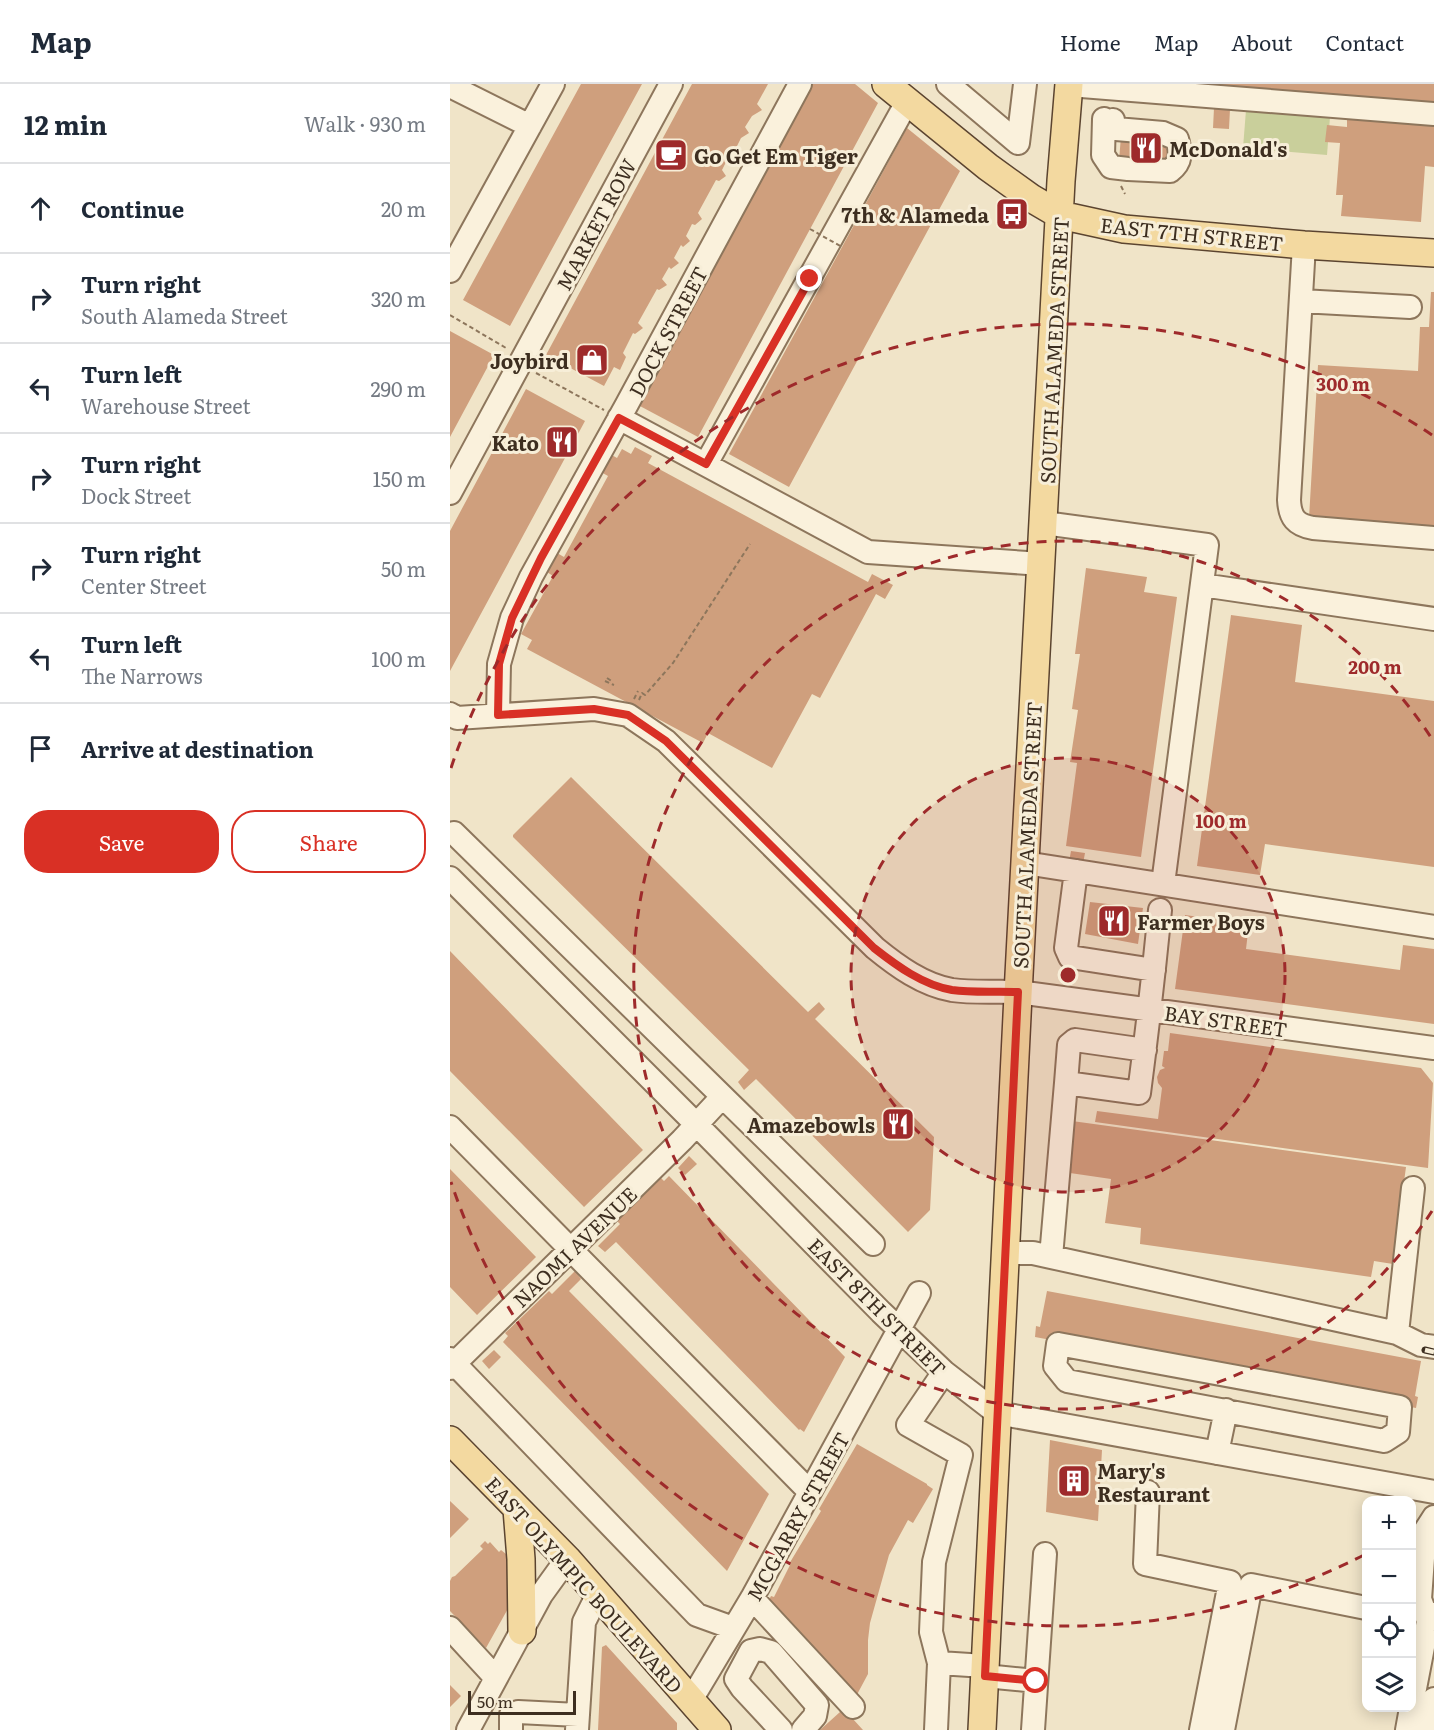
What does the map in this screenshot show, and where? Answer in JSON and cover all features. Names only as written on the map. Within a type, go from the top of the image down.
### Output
[{"type":"main road","name":"EAST 7TH STREET","points":[[886,84],[988,167],[1030,198],[1060,215],[1124,229],[1304,245],[1434,253]]},
{"type":"main road","name":"SOUTH ALAMEDA STREET","points":[[982,1730],[1018,992],[1069,84]]},
{"type":"main road","name":"EAST OLYMPIC BOULEVARD","points":[[450,1440],[567,1559],[717,1730]]},
{"type":"main road","points":[[517,1509],[521,1559],[522,1631]]},
{"type":"street","points":[[450,271],[553,84]]},
{"type":"street","name":"MARKET ROW","points":[[450,493],[671,84]]},
{"type":"street","name":"DOCK STREET","points":[[498,715],[499,664],[512,618],[541,558],[800,84]]},
{"type":"street","points":[[948,84],[1018,143],[1025,84]]},
{"type":"street","points":[[1069,84],[1434,114]]},
{"type":"street","points":[[450,86],[530,126]]},
{"type":"street","points":[[706,464],[908,102]]},
{"type":"street","points":[[1108,119],[1116,129],[1163,133],[1178,139],[1179,161],[1177,166],[1170,171],[1128,169],[1110,166],[1103,155],[1108,119]]},
{"type":"street","points":[[1304,245],[1289,500],[1289,509],[1293,519],[1300,526],[1313,528],[1434,538]]},
{"type":"street","points":[[1301,301],[1410,307]]},
{"type":"street","points":[[619,418],[868,552],[906,557],[1042,564]]},
{"type":"street","points":[[1044,523],[1207,545],[1163,884]]},
{"type":"street","points":[[1202,585],[1434,620]]},
{"type":"street","name":"BAY STREET","points":[[450,714],[457,718],[594,709],[628,715],[666,741],[874,948],[927,982],[952,990],[1018,992],[1434,1048]]},
{"type":"street","points":[[454,834],[873,1245]]},
{"type":"street","points":[[1025,863],[1434,927]]},
{"type":"street","points":[[1076,871],[1066,948],[1070,957],[1154,970]]},
{"type":"street","name":"EAST 8TH STREET","points":[[450,878],[900,1330],[944,1372],[997,1413],[1434,1492]]},
{"type":"street","points":[[1066,1083],[1139,1093],[1160,910]]},
{"type":"street","points":[[1051,1257],[1069,1045],[1075,1040],[1145,1050]]},
{"type":"street","name":"NAOMI AVENUE","points":[[452,1363],[697,1125],[722,1097]]},
{"type":"street","points":[[450,1127],[810,1492]]},
{"type":"street","points":[[1397,1333],[1413,1188]]},
{"type":"street","points":[[1005,1253],[1033,1253],[1397,1333],[1421,1345],[1434,1347]]},
{"type":"street","name":"MCGARRY STREET","points":[[691,1700],[752,1598],[919,1293]]},
{"type":"street","points":[[1058,1344],[1400,1407],[1398,1432],[1384,1441],[1226,1410],[1067,1381],[1055,1366],[1058,1344]]},
{"type":"street","points":[[452,1363],[697,1615],[733,1628]]},
{"type":"street","points":[[944,1372],[908,1425],[961,1455],[995,1456]]},
{"type":"street","points":[[1217,1453],[1226,1410]]},
{"type":"street","points":[[936,1730],[939,1664],[931,1632],[933,1562],[961,1455]]},
{"type":"street","points":[[1148,1492],[1145,1564],[1230,1582],[1201,1730]]},
{"type":"street","points":[[1416,1698],[1425,1684],[1427,1619],[1420,1599],[1425,1531],[1434,1517]]},
{"type":"street","points":[[1033,1728],[1045,1554]]},
{"type":"street","points":[[468,1730],[541,1595],[567,1559]]},
{"type":"street","points":[[1223,1730],[1251,1585],[1362,1607]]},
{"type":"street","points":[[511,1730],[511,1715],[518,1712],[578,1723],[584,1622],[598,1594]]},
{"type":"street","points":[[752,1598],[853,1707]]},
{"type":"street","points":[[450,1628],[496,1678]]},
{"type":"street","points":[[781,1730],[736,1679],[751,1651],[760,1648],[771,1652],[817,1705],[815,1716],[803,1730]]},
{"type":"street","points":[[939,1664],[1036,1681]]},
{"type":"street","points":[[1427,1730],[1434,1699]]},
{"type":"street","points":[[1407,1730],[1410,1712]]},
{"type":"path","points":[[810,229],[842,247]]},
{"type":"path","points":[[450,315],[506,346],[520,363],[619,418]]},
{"type":"path","points":[[638,701],[642,693],[645,695],[673,663],[750,544]]},
{"type":"path","points":[[606,680],[613,684]]},
{"type":"path","points":[[635,698],[638,691]]},
{"type":"green space","points":[[1246,110],[1330,117],[1327,155],[1243,148]]},
{"type":"building","points":[[581,84],[642,84],[510,326],[463,300]]},
{"type":"building","points":[[692,84],[768,84],[757,104],[762,110],[752,116],[745,127],[749,133],[741,138],[735,150],[738,154],[728,158],[722,170],[726,176],[719,181],[716,180],[698,213],[702,219],[695,225],[692,224],[686,236],[690,241],[683,247],[681,245],[674,258],[679,263],[671,269],[669,267],[662,279],[667,285],[657,289],[638,323],[643,328],[633,333],[623,353],[626,357],[620,370],[614,367],[604,386],[546,355]]},
{"type":"building","points":[[812,84],[855,84],[878,103],[698,437],[638,405]]},
{"type":"building","points":[[1124,84],[1434,84],[1434,108]]},
{"type":"building","points":[[1214,108],[1230,109],[1229,129],[1213,128]]},
{"type":"building","points":[[1347,119],[1434,125],[1434,167],[1425,166],[1421,222],[1341,216],[1343,195],[1336,195],[1340,143],[1325,142],[1327,125],[1347,127]]},
{"type":"building","points":[[907,128],[960,171],[789,487],[729,454]]},
{"type":"building","name":"McDonald's","points":[[1121,136],[1169,142],[1171,165],[1119,161]]},
{"type":"building","points":[[1431,292],[1434,292],[1434,526],[1309,518],[1318,365],[1418,371],[1420,327],[1429,327]]},
{"type":"building","points":[[450,331],[494,355],[450,437]]},
{"type":"building","points":[[526,389],[585,421],[450,671],[450,531]]},
{"type":"building","points":[[635,447],[652,456],[648,463],[868,582],[872,574],[893,585],[885,599],[876,594],[820,698],[812,694],[772,768],[708,733],[703,743],[527,649],[532,640],[521,634],[553,576],[547,572],[557,553],[564,557],[608,476],[601,472],[610,454],[617,458],[622,449],[631,454]]},
{"type":"building","points":[[1086,568],[1147,577],[1144,592],[1177,597],[1141,857],[1066,846],[1077,763],[1070,762],[1078,710],[1072,709],[1080,654],[1075,654]]},
{"type":"building","points":[[1231,615],[1302,625],[1295,682],[1434,701],[1434,867],[1265,844],[1260,875],[1197,866]]},
{"type":"building","points":[[571,777],[808,1012],[819,1002],[825,1009],[815,1019],[934,1137],[930,1210],[908,1232],[756,1079],[744,1090],[738,1082],[749,1070],[513,837]]},
{"type":"building","points":[[1071,851],[1085,853],[1083,864],[1069,862]]},
{"type":"building","name":"Farmer Boys","points":[[1090,902],[1143,908],[1138,944],[1085,934]]},
{"type":"building","points":[[1185,915],[1249,924],[1246,949],[1400,970],[1403,945],[1434,949],[1434,1024],[1175,989]]},
{"type":"building","points":[[450,951],[643,1150],[584,1207],[450,1071]]},
{"type":"building","points":[[1170,1033],[1421,1068],[1433,1083],[1428,1168],[1095,1122],[1097,1111],[1158,1119],[1162,1088],[1157,1077],[1160,1070],[1165,1068],[1162,1066],[1164,1051],[1168,1051]]},
{"type":"building","points":[[1072,1121],[1406,1167],[1393,1264],[1374,1261],[1371,1277],[1140,1244],[1141,1228],[1105,1223],[1111,1179],[1070,1173],[1066,1164]]},
{"type":"building","points":[[689,1156],[697,1164],[685,1175],[678,1168]]},
{"type":"building","points":[[450,1169],[536,1257],[477,1315],[450,1287]]},
{"type":"building","points":[[669,1176],[845,1357],[804,1432],[799,1430],[616,1242],[605,1252],[598,1246],[620,1224],[617,1221],[661,1178],[664,1181]]},
{"type":"building","points":[[575,1271],[581,1279],[569,1291],[769,1494],[727,1571],[503,1342],[508,1336],[505,1333],[549,1291],[552,1294]]},
{"type":"building","points":[[1047,1291],[1421,1361],[1415,1396],[1418,1397],[1416,1408],[1035,1337],[1036,1326],[1040,1327]]},
{"type":"building","points":[[494,1350],[501,1357],[489,1369],[482,1361]]},
{"type":"building","name":"Mary's Restaurant","points":[[1050,1440],[1102,1450],[1098,1521],[1046,1512]]},
{"type":"building","points":[[857,1444],[933,1489],[913,1523],[908,1520],[889,1555],[870,1623],[868,1674],[853,1702],[768,1602],[771,1596],[774,1597],[789,1564]]},
{"type":"building","points":[[450,1501],[469,1519],[450,1538]]},
{"type":"building","points":[[485,1541],[488,1544],[490,1542],[499,1552],[501,1550],[506,1554],[510,1605],[486,1648],[450,1611],[452,1577],[483,1549],[480,1546]]},
{"type":"building","points":[[606,1645],[677,1723],[677,1730],[598,1730],[602,1647]]},
{"type":"building","points":[[450,1685],[461,1696],[450,1707]]},
{"type":"building","points":[[842,1707],[863,1730],[820,1730],[840,1712]]},
{"type":"railway","points":[[1425,1350],[1434,1352]]},
{"type":"place","name":"McDonald's","points":[[1146,148]]},
{"type":"place","name":"Go Get Em Tiger","points":[[671,155]]},
{"type":"place","name":"7th & Alameda","points":[[1012,214]]},
{"type":"place","name":"Joybird","points":[[592,360]]},
{"type":"place","name":"Kato","points":[[562,442]]},
{"type":"place","name":"Farmer Boys","points":[[1114,921]]},
{"type":"place","name":"Amazebowls","points":[[898,1124]]},
{"type":"place","name":"Mary's Restaurant","points":[[1074,1481]]},
{"type":"route","points":[[810,279],[706,464],[619,418],[541,558],[512,618],[499,664],[498,715],[594,709],[628,715],[666,741],[874,948],[893,962],[927,982],[952,990],[1018,992],[985,1676],[1036,1681]]}]
